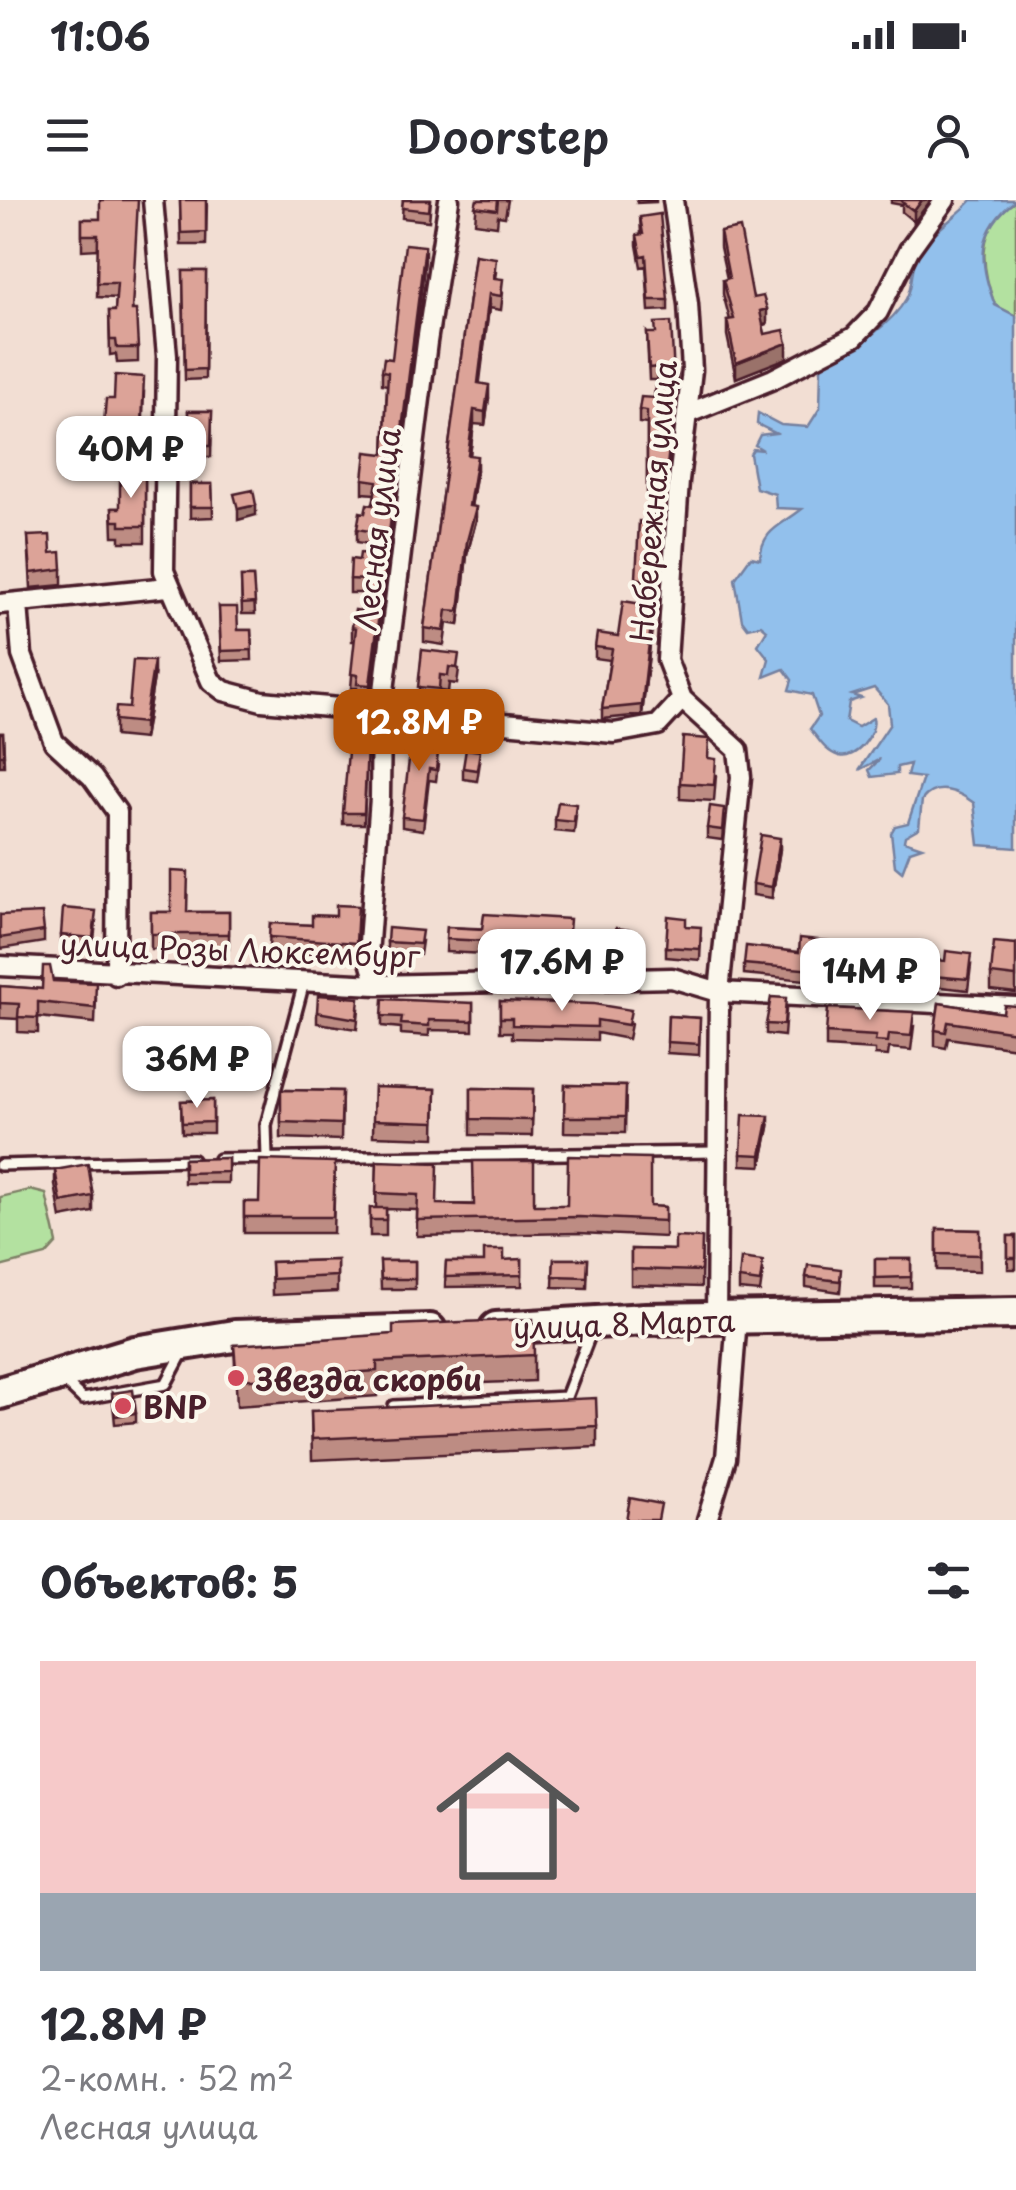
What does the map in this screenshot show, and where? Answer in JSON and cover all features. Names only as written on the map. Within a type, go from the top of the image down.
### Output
[{"type":"main road","name":"улица 8 Марта","points":[[0,1393],[135,1352],[234,1336],[726,1318],[1016,1313]]},
{"type":"street","points":[[154,200],[166,356],[163,540],[168,587],[188,624],[202,666],[224,691],[262,702],[381,715],[632,733],[658,725],[682,699],[729,738],[740,760],[719,992],[716,1152],[729,1438],[707,1520]]},
{"type":"street","name":"Лесная улица","points":[[377,985],[368,955],[381,715],[449,200]]},
{"type":"street","name":"Набережная улица","points":[[673,200],[691,333],[667,660],[682,699]]},
{"type":"street","points":[[688,413],[773,379],[854,337],[878,312],[909,250],[945,200]]},
{"type":"street","points":[[116,975],[117,812],[92,778],[54,742],[22,655],[9,604],[168,587]]},
{"type":"street","name":"улица Розы Люксембург","points":[[0,966],[116,975],[377,985],[672,978],[719,992],[1016,1007]]},
{"type":"lane","points":[[266,1158],[266,1125],[304,982]]},
{"type":"lane","points":[[0,1166],[716,1152]]},
{"type":"lane","points":[[394,1406],[566,1397],[587,1352],[594,1322]]},
{"type":"green space","points":[[1016,201],[1016,316],[995,305],[986,276],[985,248],[994,223]]},
{"type":"green space","points":[[30,1190],[46,1194],[57,1243],[46,1255],[0,1267],[0,1197]]},
{"type":"water","points":[[972,200],[1016,200],[993,223],[987,235],[984,261],[995,305],[1016,316],[1016,848],[979,845],[974,803],[954,792],[934,791],[922,800],[919,828],[905,836],[904,841],[922,847],[910,851],[902,872],[895,866],[891,833],[895,826],[908,823],[923,778],[907,776],[910,764],[897,767],[897,774],[872,777],[869,770],[880,759],[859,770],[890,724],[888,704],[874,688],[852,695],[861,698],[849,702],[846,721],[858,727],[873,718],[872,731],[864,745],[852,754],[839,756],[829,751],[810,729],[819,716],[812,695],[789,690],[792,680],[784,669],[764,677],[769,659],[758,645],[767,630],[761,625],[748,628],[742,620],[735,579],[751,557],[760,559],[769,534],[802,509],[776,508],[775,494],[756,488],[750,454],[753,449],[763,450],[755,445],[760,435],[775,433],[757,424],[758,413],[781,425],[808,427],[820,408],[821,367],[868,338],[899,310],[908,294],[918,254]]},
{"type":"building","points":[[100,200],[138,200],[132,310],[136,310],[138,348],[117,348],[116,340],[110,340],[109,311],[115,311],[117,283],[97,283],[98,235],[82,235],[82,219],[100,219]]},
{"type":"building","points":[[180,200],[206,200],[206,232],[181,233]]},
{"type":"building","points":[[403,200],[430,200],[429,211],[402,208]]},
{"type":"building","points":[[477,200],[498,200],[497,210],[475,207]]},
{"type":"building","points":[[902,200],[922,200],[914,211]]},
{"type":"building","points":[[660,214],[668,300],[649,300],[646,255],[641,256],[637,235],[643,234],[640,217]]},
{"type":"building","points":[[740,228],[753,298],[763,296],[767,309],[760,311],[765,334],[784,330],[787,343],[736,363],[727,320],[734,319],[723,280],[729,278],[720,232]]},
{"type":"building","points":[[405,244],[425,246],[370,685],[357,684],[358,675],[351,674],[356,628],[352,627],[355,610],[362,611],[367,580],[350,579],[351,559],[359,560],[360,553],[374,554],[375,532],[357,529],[360,512],[365,513],[367,504],[373,505],[377,481],[363,479],[366,452],[384,454],[388,372],[382,371],[384,358],[392,359]]},
{"type":"building","points":[[475,255],[496,258],[494,278],[503,279],[501,296],[489,294],[478,383],[489,385],[485,412],[474,410],[468,455],[477,456],[469,506],[476,507],[467,541],[459,611],[447,610],[444,631],[424,628]]},
{"type":"building","points":[[183,271],[206,271],[205,369],[185,370]]},
{"type":"building","points":[[671,322],[677,375],[665,485],[647,485],[647,411],[639,410],[641,397],[654,398],[658,367],[649,368],[647,333],[656,333],[655,323]]},
{"type":"building","points":[[115,375],[144,377],[141,449],[118,450],[118,424],[104,423],[106,399],[114,399]]},
{"type":"building","points":[[188,411],[212,411],[211,446],[189,446]]},
{"type":"building","points":[[120,475],[145,475],[145,526],[120,526],[120,521],[113,521],[112,508],[120,508]]},
{"type":"building","points":[[190,484],[212,484],[213,507],[190,507]]},
{"type":"building","points":[[253,490],[256,505],[238,509],[234,494]]},
{"type":"building","points":[[655,509],[664,510],[642,705],[602,709],[612,649],[595,647],[597,633],[618,636],[623,601],[642,604],[645,580],[636,578],[639,521],[654,522]]},
{"type":"building","points":[[50,535],[51,553],[61,552],[62,569],[31,573],[28,536]]},
{"type":"building","points":[[241,577],[253,577],[255,603],[242,604]]},
{"type":"building","points":[[219,607],[237,607],[238,630],[251,630],[252,650],[221,651]]},
{"type":"building","points":[[422,650],[459,654],[457,668],[449,667],[448,676],[440,675],[439,689],[418,687]]},
{"type":"building","points":[[133,660],[154,661],[144,723],[115,720],[116,707],[129,708]]},
{"type":"building","points":[[355,722],[368,723],[364,813],[343,813],[349,739],[353,740]]},
{"type":"building","points":[[413,728],[432,731],[429,752],[438,753],[436,770],[429,769],[423,819],[402,817]]},
{"type":"building","points":[[3,733],[4,755],[0,755]]},
{"type":"building","points":[[683,737],[709,739],[708,758],[716,759],[714,785],[680,783]]},
{"type":"building","points":[[466,749],[480,751],[477,770],[463,768]]},
{"type":"building","points":[[558,802],[576,804],[574,822],[555,820]]},
{"type":"building","points":[[710,806],[724,808],[722,830],[707,828]]},
{"type":"building","points":[[761,835],[780,838],[772,887],[753,884]]},
{"type":"building","points":[[171,871],[188,872],[187,912],[229,912],[229,934],[151,934],[151,912],[171,912]]},
{"type":"building","points":[[336,905],[358,906],[356,943],[269,937],[270,923],[312,925],[312,915],[336,916]]},
{"type":"building","points":[[63,908],[96,911],[93,938],[61,935]]},
{"type":"building","points":[[42,913],[44,931],[0,938],[0,915]]},
{"type":"building","points":[[484,914],[570,919],[568,945],[446,939],[447,927],[482,929]]},
{"type":"building","points":[[668,916],[686,918],[686,926],[701,927],[700,949],[666,947]]},
{"type":"building","points":[[388,928],[422,931],[420,944],[387,942]]},
{"type":"building","points":[[616,928],[631,930],[629,948],[614,946]]},
{"type":"building","points":[[800,938],[838,942],[836,972],[744,964],[746,946],[799,952]]},
{"type":"building","points":[[994,942],[1016,944],[1016,977],[991,974]]},
{"type":"building","points":[[946,951],[971,954],[968,979],[932,976],[934,960],[945,961]]},
{"type":"building","points":[[860,956],[892,957],[891,976],[859,974]]},
{"type":"building","points":[[43,966],[50,966],[53,981],[96,983],[95,1008],[38,1002],[38,1018],[18,1017],[19,1004],[0,1003],[0,986],[42,989]]},
{"type":"building","points":[[318,995],[359,998],[357,1019],[317,1012]]},
{"type":"building","points":[[771,997],[786,998],[784,1025],[766,1024]]},
{"type":"building","points":[[383,999],[473,1003],[473,1021],[429,1020],[429,1026],[401,1024],[402,1017],[382,1016]]},
{"type":"building","points":[[500,1001],[594,1004],[631,1010],[628,1025],[597,1020],[597,1027],[512,1025],[512,1018],[500,1018]]},
{"type":"building","points":[[939,1003],[1003,1013],[1004,1005],[1016,1006],[1016,1032],[948,1022],[946,1032],[935,1030]]},
{"type":"building","points":[[828,1008],[914,1012],[911,1036],[889,1034],[888,1042],[875,1041],[876,1036],[826,1033]]},
{"type":"building","points":[[668,1016],[700,1018],[699,1044],[667,1042]]},
{"type":"building","points":[[565,1085],[626,1086],[625,1117],[564,1117]]},
{"type":"building","points":[[374,1087],[436,1089],[435,1122],[373,1120]]},
{"type":"building","points":[[471,1088],[533,1089],[532,1120],[471,1119]]},
{"type":"building","points":[[281,1090],[342,1091],[341,1124],[281,1122]]},
{"type":"building","points":[[213,1100],[213,1122],[182,1123],[181,1101]]},
{"type":"building","points":[[743,1115],[769,1116],[761,1155],[741,1154]]},
{"type":"building","points":[[568,1156],[650,1158],[650,1206],[665,1207],[665,1221],[579,1217],[417,1220],[418,1195],[376,1193],[377,1161],[438,1163],[437,1204],[474,1205],[473,1161],[534,1161],[534,1205],[567,1205]]},
{"type":"building","points":[[228,1158],[228,1172],[184,1173],[184,1159]]},
{"type":"building","points":[[260,1160],[335,1162],[333,1217],[244,1217],[244,1202],[259,1202]]},
{"type":"building","points":[[88,1164],[93,1196],[61,1202],[55,1170]]},
{"type":"building","points":[[370,1208],[386,1208],[386,1220],[370,1220]]},
{"type":"building","points":[[937,1229],[980,1230],[980,1255],[937,1254]]},
{"type":"building","points":[[1008,1236],[1016,1236],[1016,1258],[1008,1258]]},
{"type":"building","points":[[675,1237],[702,1238],[701,1271],[631,1269],[631,1249],[675,1250]]},
{"type":"building","points":[[484,1250],[504,1250],[504,1260],[522,1259],[522,1275],[445,1277],[446,1262],[484,1262]]},
{"type":"building","points":[[741,1258],[763,1261],[760,1282],[739,1279]]},
{"type":"building","points":[[554,1259],[588,1259],[587,1277],[553,1276]]},
{"type":"building","points":[[875,1259],[911,1259],[911,1277],[875,1278]]},
{"type":"building","points":[[337,1260],[337,1276],[272,1279],[271,1262]]},
{"type":"building","points":[[380,1261],[415,1261],[415,1279],[381,1279]]},
{"type":"building","points":[[808,1265],[841,1269],[840,1281],[806,1277]]},
{"type":"building","points":[[533,1319],[534,1355],[377,1362],[377,1371],[237,1380],[234,1345],[393,1334],[393,1325]]},
{"type":"building","points":[[133,1390],[136,1413],[115,1416],[112,1393]]},
{"type":"building","points":[[596,1398],[597,1426],[312,1439],[311,1411]]},
{"type":"building","points":[[630,1498],[661,1504],[658,1520],[626,1520]]},
{"type":"place","name":"Звезда скорби","points":[[236,1378]]},
{"type":"place","name":"BNP","points":[[123,1406]]}]
